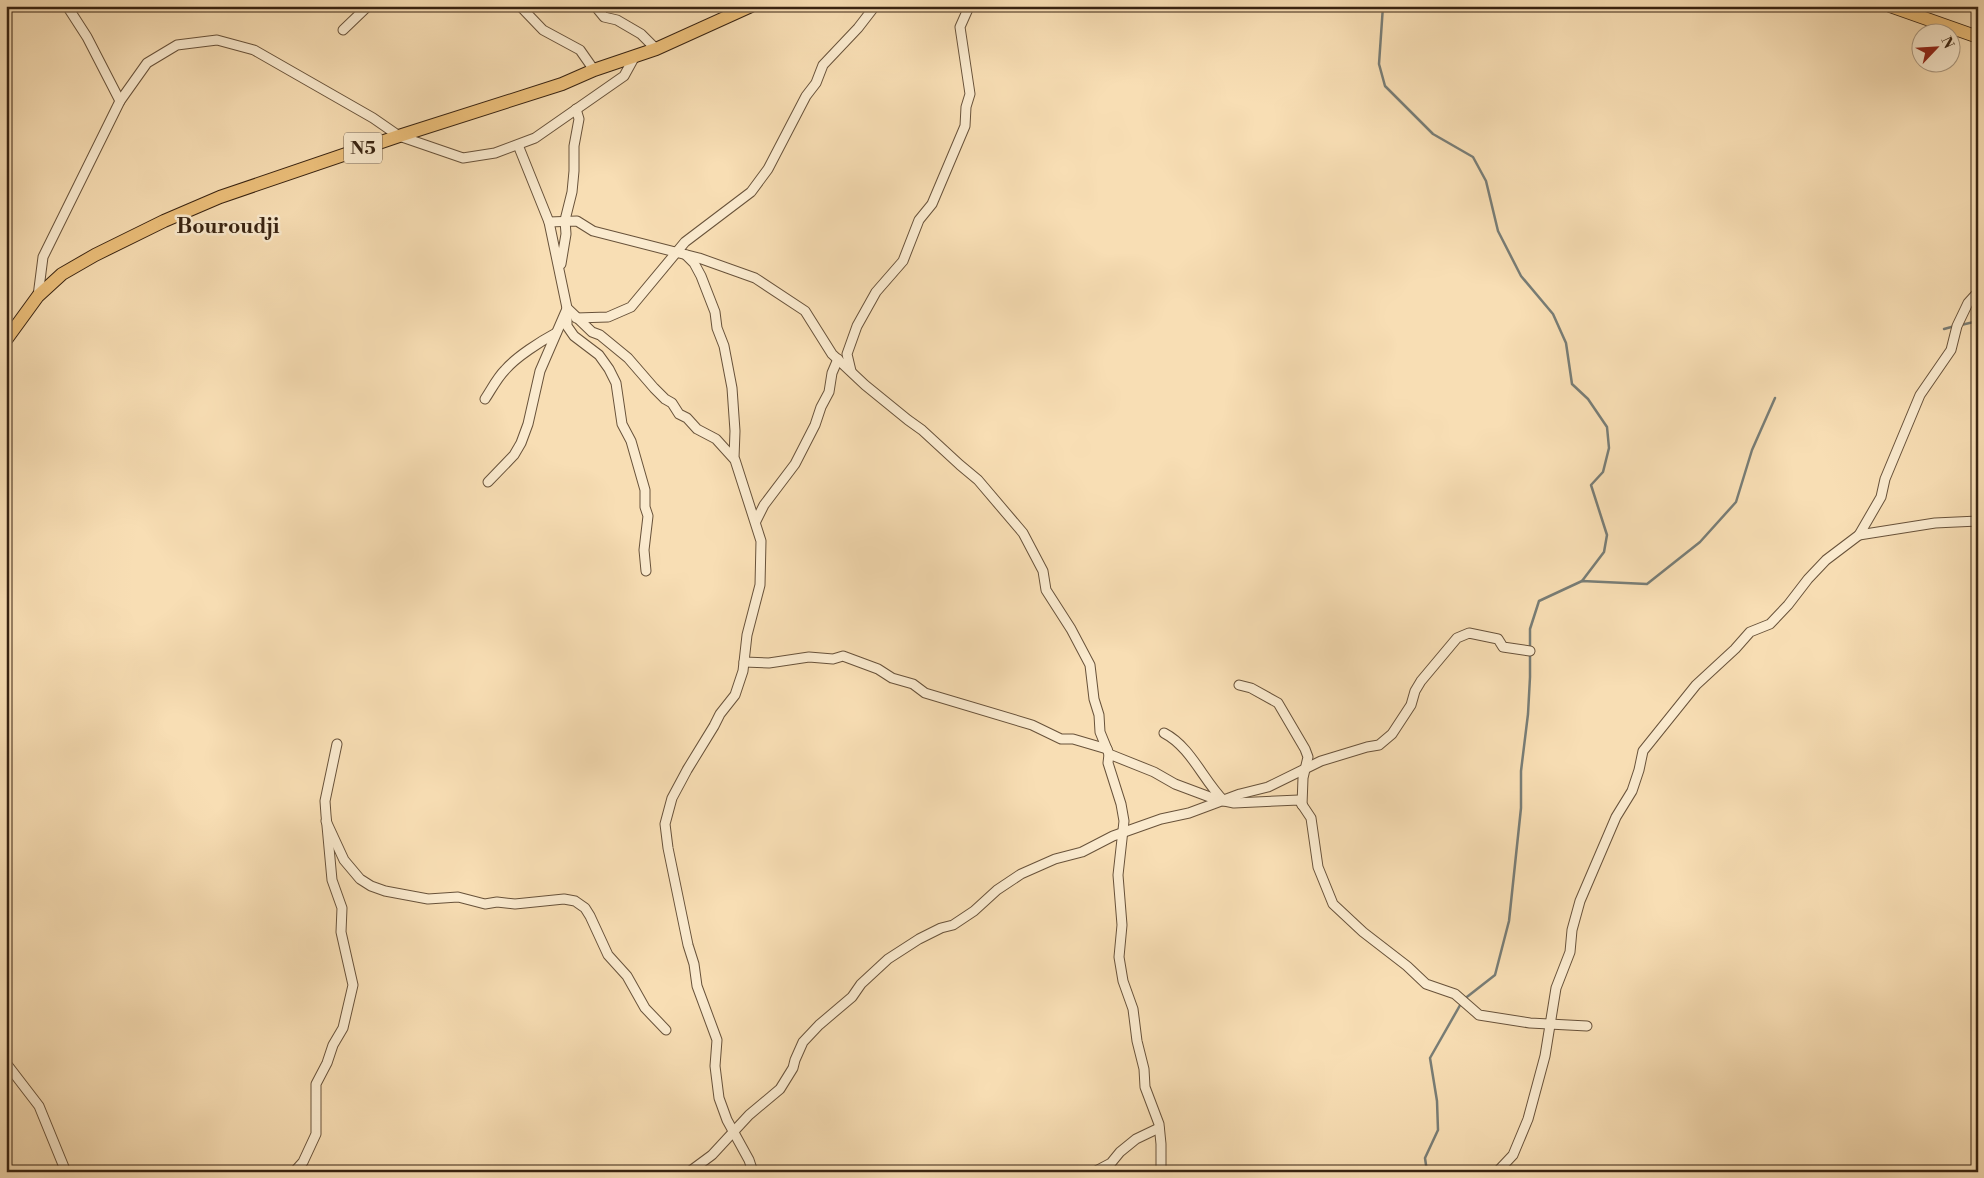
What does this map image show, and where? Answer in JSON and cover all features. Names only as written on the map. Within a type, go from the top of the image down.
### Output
[{"type":"highway","name":"N5","points":[[6,340],[38,296],[62,274],[94,255],[164,221],[220,197],[399,136],[562,84],[594,70],[656,50],[751,6]]},
{"type":"highway","points":[[1890,6],[1978,37]]},
{"type":"street","points":[[67,6],[87,38],[120,101]]},
{"type":"street","points":[[343,30],[368,6]]},
{"type":"street","points":[[520,6],[543,30],[580,50],[594,70]]},
{"type":"street","points":[[595,6],[604,17],[617,20],[641,34],[656,50]]},
{"type":"street","points":[[576,318],[608,317],[631,307],[685,242],[751,192],[768,170],[806,96],[816,83],[823,65],[858,28],[875,6]]},
{"type":"street","points":[[852,372],[847,354],[858,326],[876,292],[904,260],[919,220],[932,204],[965,126],[966,108],[970,94],[960,27],[968,9],[966,6]]},
{"type":"street","points":[[38,296],[43,257],[120,101],[147,63],[177,45],[217,40],[254,50],[373,118],[399,136],[463,158],[495,153],[535,138],[624,76],[634,56]]},
{"type":"street","points":[[560,270],[566,234],[565,220],[572,192],[574,146],[579,119],[576,109]]},
{"type":"street","points":[[518,145],[549,222],[567,308],[567,326],[574,336],[599,356],[609,369],[616,383],[622,424],[631,441],[645,490],[645,507],[648,516],[644,550],[646,571]]},
{"type":"street","points":[[549,222],[577,221],[593,231],[686,254],[754,278],[805,311],[832,354],[890,407],[922,430],[978,480],[1023,534],[1043,571],[1046,590],[1071,629],[1090,665],[1094,698],[1099,715],[1100,732],[1108,751],[1108,763],[1123,811],[1123,833],[1118,875],[1122,925],[1119,957],[1133,1009],[1137,1041],[1144,1069],[1145,1087],[1159,1128],[1161,1144],[1160,1172]]},
{"type":"street","points":[[686,254],[694,262],[715,312],[717,328],[724,346],[732,388],[735,424],[734,458],[762,541],[760,585],[747,634],[743,671],[735,696],[720,714],[687,770],[672,798],[665,824],[668,848],[688,945],[694,964],[697,986],[717,1040],[715,1066],[719,1098],[734,1132],[750,1160],[753,1172]]},
{"type":"street","points":[[1497,1172],[1514,1155],[1528,1118],[1545,1056],[1556,988],[1570,952],[1572,930],[1580,901],[1616,817],[1632,791],[1643,751],[1696,685],[1735,649],[1750,632],[1770,624],[1788,605],[1808,578],[1826,560],[1859,535],[1881,497],[1885,480],[1920,395],[1951,350],[1957,326],[1968,303],[1978,292]]},
{"type":"street","points":[[567,308],[576,318],[628,358],[654,388],[672,403],[679,414],[687,418],[697,429],[716,439],[734,458]]},
{"type":"street","points":[[488,482],[514,456],[521,443],[528,424],[540,371],[567,308]]},
{"type":"street","points":[[485,399],[503,372],[513,362],[556,333]]},
{"type":"street","points":[[756,521],[764,505],[795,464],[815,425],[821,407],[829,392],[832,373],[838,360]]},
{"type":"street","points":[[1859,535],[1935,523],[1978,521]]},
{"type":"street","points":[[689,1172],[701,1164],[749,1115],[785,1084],[799,1051],[810,1035],[852,997],[860,984],[888,959],[941,928],[954,925],[974,911],[997,890],[1021,874],[1055,859],[1082,852],[1123,833],[1161,819],[1189,813],[1268,787],[1321,761],[1366,747],[1379,745],[1392,734],[1411,705],[1415,691],[1421,681],[1457,638],[1469,633],[1485,635],[1498,639],[1503,647],[1530,651]]},
{"type":"street","points":[[744,662],[768,663],[809,657],[833,659],[843,656],[878,670],[892,678],[913,684],[925,692],[1032,724],[1061,739],[1073,739],[1108,751],[1175,784],[1224,801],[1234,803],[1299,800],[1311,818],[1318,867],[1324,886],[1333,904],[1388,952],[1408,966],[1426,984],[1455,994],[1479,1015],[1505,1020],[1587,1026]]},
{"type":"street","points":[[1239,685],[1251,688],[1278,703],[1305,748],[1308,757],[1305,769],[1302,806]]},
{"type":"street","points":[[1164,733],[1170,736],[1188,755],[1224,801]]},
{"type":"street","points":[[294,1172],[303,1162],[316,1134],[316,1084],[327,1063],[333,1045],[343,1028],[353,985],[341,932],[342,908],[332,880],[326,821],[325,801],[338,744]]},
{"type":"street","points":[[326,821],[344,860],[360,879],[378,888],[412,897],[428,899],[458,897],[485,904],[497,902],[515,904],[564,899],[575,901],[585,908],[608,955],[627,976],[645,1008],[666,1030]]},
{"type":"street","points":[[6,1063],[39,1106],[66,1172]]},
{"type":"street","points":[[1094,1172],[1111,1163],[1120,1152],[1136,1139],[1159,1128]]},
{"type":"waterway","points":[[1383,6],[1379,64],[1385,86],[1433,134],[1473,157],[1486,181],[1498,231],[1521,276],[1553,314],[1566,343],[1572,384],[1588,399],[1607,427],[1609,448],[1603,472],[1591,485],[1607,535],[1604,552],[1582,581]]},
{"type":"waterway","points":[[1961,325],[1978,321]]},
{"type":"waterway","points":[[1944,329],[1955,326]]},
{"type":"waterway","points":[[1427,1172],[1425,1158],[1438,1130],[1437,1101],[1430,1058],[1463,1000],[1495,975],[1509,921],[1521,808],[1521,771],[1528,714],[1530,629],[1539,601],[1582,581],[1647,584],[1700,542],[1736,502],[1752,450],[1775,398]]},
{"type":"district","name":"Bouroudji","points":[[228,227]]}]
